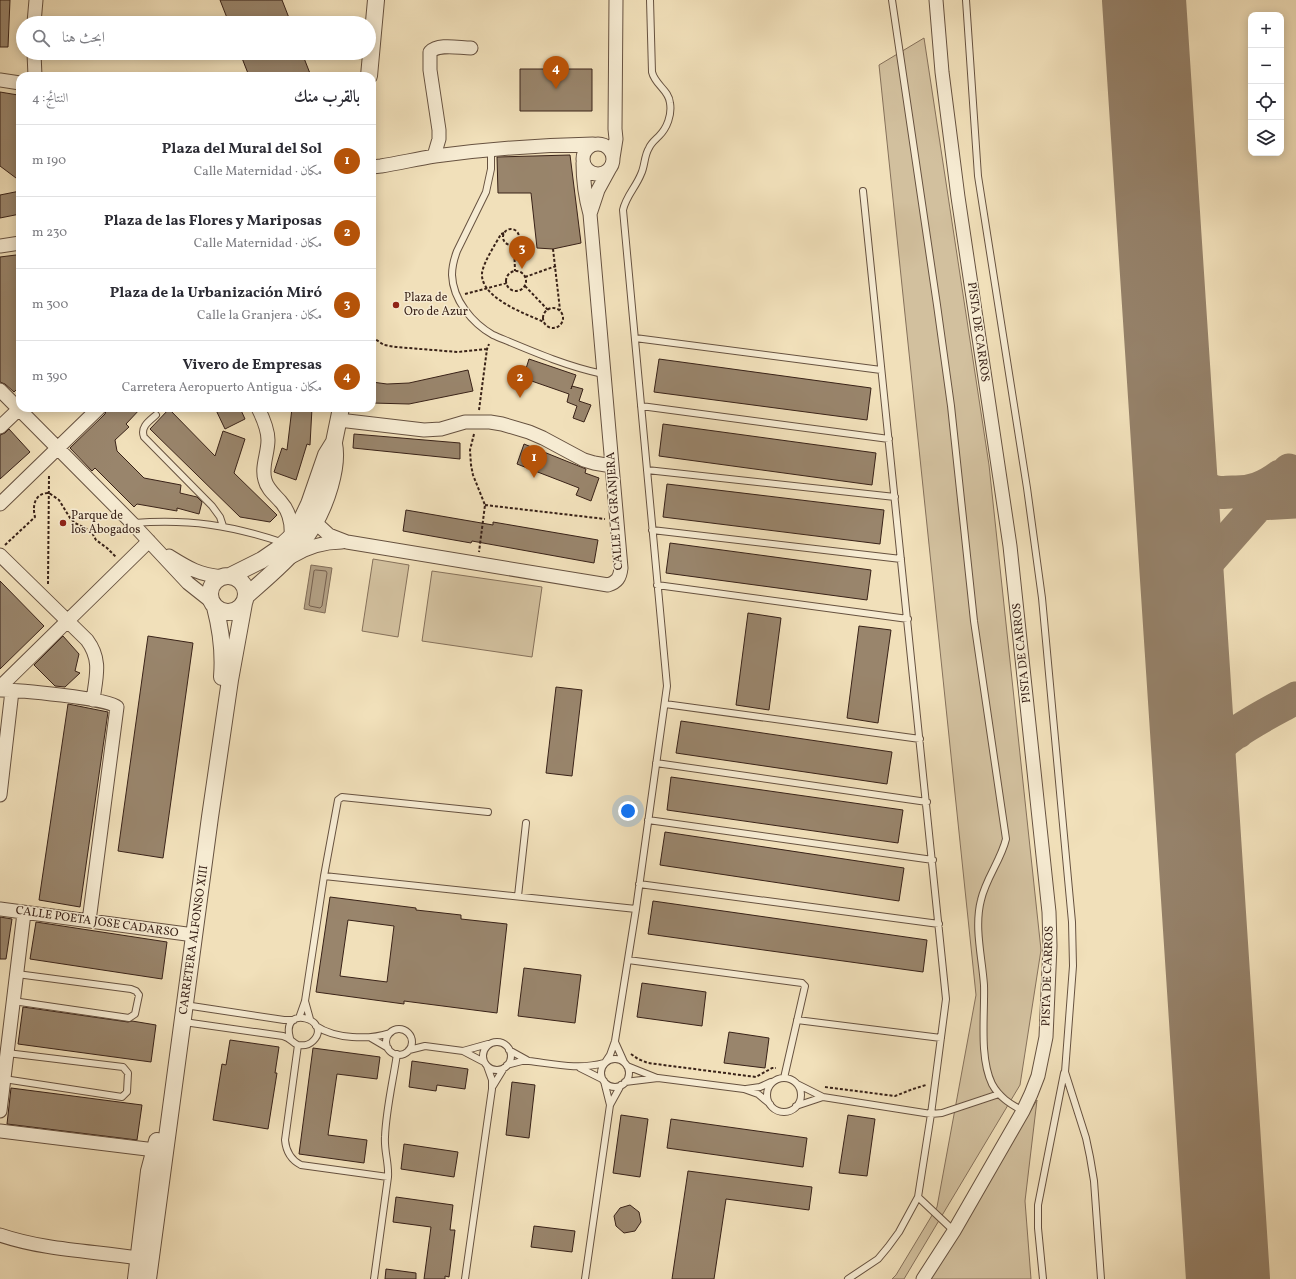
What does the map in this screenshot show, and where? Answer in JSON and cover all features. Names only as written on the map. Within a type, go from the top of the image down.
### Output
[{"type":"street","points":[[35,16],[36,0]]},
{"type":"street","points":[[375,16],[376,0]]},
{"type":"street","points":[[568,144],[574,148],[588,171],[593,173],[603,173],[612,162],[616,148],[616,0]]},
{"type":"street","name":"PISTA DE CARROS","points":[[923,1279],[954,1231],[1032,1094],[1038,1076],[1046,1037],[1050,946],[1049,912],[1010,546],[958,197],[942,72],[936,0]]},
{"type":"street","points":[[434,156],[439,139],[439,130],[430,70],[430,52],[433,49],[440,47],[471,48]]},
{"type":"street","points":[[34,60],[35,72]]},
{"type":"street","points":[[369,72],[370,60]]},
{"type":"street","points":[[0,80],[16,82]]},
{"type":"street","points":[[583,161],[586,149],[598,144],[615,129]]},
{"type":"street","points":[[376,168],[434,156],[568,144],[598,144],[607,147],[611,152],[612,162]]},
{"type":"street","name":"CALLE LA GRANJERA","points":[[288,546],[311,547],[335,542],[347,542],[608,585],[614,583],[620,577],[621,568],[590,214],[585,197],[583,161]]},
{"type":"street","name":"CALLE LA GRANJERA","points":[[590,214],[598,190],[612,162]]},
{"type":"street","points":[[0,246],[16,244]]},
{"type":"street","points":[[0,390],[16,406]]},
{"type":"street","points":[[0,427],[16,412]]},
{"type":"street","points":[[21,412],[53,452],[132,523],[188,583],[214,604],[219,610],[226,612],[239,608],[288,546],[303,518],[326,455],[334,442]]},
{"type":"street","points":[[0,504],[95,412]]},
{"type":"street","points":[[260,412],[267,430],[268,441],[263,473],[268,488],[287,511],[290,519],[288,546]]},
{"type":"street","points":[[214,604],[210,596],[210,590],[217,580],[305,539],[316,523],[332,476],[335,457],[334,442],[340,414],[424,430],[441,429],[465,422],[490,422],[502,424],[543,438],[584,460],[612,466]]},
{"type":"street","name":"CALLE LA GRANJERA","points":[[316,523],[329,535],[347,542]]},
{"type":"street","points":[[152,544],[204,575],[237,578],[245,589],[245,599]]},
{"type":"street","points":[[0,795],[3,748],[4,689],[24,663],[66,621],[124,565],[152,544]]},
{"type":"street","points":[[2,550],[66,621],[87,640],[94,649],[97,659],[93,700]]},
{"type":"street","name":"CARRETERA ALFONSO XIII","points":[[145,1279],[138,1258],[149,1171],[160,1153],[183,1022],[190,935],[230,680],[245,599]]},
{"type":"street","name":"CARRETERA ALFONSO XIII","points":[[145,1279],[160,1153],[190,935],[222,670],[221,637],[214,604]]},
{"type":"street","points":[[4,689],[93,700],[113,704],[117,707],[89,921]]},
{"type":"street","name":"CALLE POETA JOSE CADARSO","points":[[0,909],[190,935]]},
{"type":"street","points":[[0,1111],[24,913]]},
{"type":"street","points":[[0,1131],[127,1146],[160,1153]]},
{"type":"street","points":[[0,1235],[36,1245],[138,1258]]},
{"type":"lane","points":[[610,1105],[600,1072],[610,1055],[615,1041],[636,908],[667,686],[623,210],[626,200],[642,174],[648,149],[664,130],[671,108],[668,94],[655,81],[652,72],[650,0]]},
{"type":"lane","points":[[892,0],[951,406],[974,621],[1006,839],[1003,850],[983,891],[980,902],[979,918],[984,986],[985,1052],[987,1069],[992,1083],[999,1094],[1005,1100],[1023,1111]]},
{"type":"lane","points":[[966,0],[978,176],[1027,488],[1042,598],[1072,922],[1073,966],[1065,1072],[1038,1204],[1038,1228],[1043,1279]]},
{"type":"lane","points":[[491,150],[491,169],[486,192],[457,251],[454,261],[452,275],[457,296],[478,324],[493,335],[556,361],[603,374]]},
{"type":"lane","points":[[848,1279],[878,1258],[888,1247],[899,1232],[918,1197],[946,1006],[946,990],[933,860],[863,191]]},
{"type":"lane","points":[[634,338],[882,370]]},
{"type":"lane","points":[[641,406],[889,439]]},
{"type":"lane","points":[[156,415],[143,427],[142,430],[144,437],[212,506],[220,517],[223,526]]},
{"type":"lane","points":[[647,470],[895,496]]},
{"type":"lane","points":[[132,523],[170,521],[223,526],[254,533],[288,546]]},
{"type":"lane","points":[[652,530],[901,559]]},
{"type":"lane","points":[[657,586],[908,619]]},
{"type":"lane","points":[[665,704],[920,739]]},
{"type":"lane","points":[[656,763],[927,802]]},
{"type":"lane","points":[[409,1050],[412,1044],[412,1039],[410,1034],[403,1029],[398,1029],[390,1033],[371,1038],[330,1034],[315,1039],[310,1044],[304,1046],[295,1044],[290,1038],[289,1028],[297,1019],[305,1001],[336,802],[342,797],[488,812]]},
{"type":"lane","points":[[648,820],[933,860]]},
{"type":"lane","points":[[518,896],[526,823]]},
{"type":"lane","points":[[324,876],[636,908]]},
{"type":"lane","points":[[639,884],[939,924]]},
{"type":"lane","points":[[628,960],[802,983],[805,986],[784,1078]]},
{"type":"lane","points":[[13,1001],[129,1018],[135,1014],[139,995],[136,991],[131,989],[17,974]]},
{"type":"lane","points":[[305,1001],[310,1019],[316,1026],[330,1034]]},
{"type":"lane","points":[[185,1005],[284,1020],[304,1017],[310,1019]]},
{"type":"lane","points":[[797,1020],[941,1038]]},
{"type":"lane","points":[[183,1022],[276,1034],[290,1038]]},
{"type":"lane","points":[[315,1039],[317,1031],[316,1026]]},
{"type":"lane","points":[[388,1048],[387,1042],[390,1033]]},
{"type":"lane","points":[[371,1038],[397,1054],[406,1053],[409,1050],[425,1046]]},
{"type":"lane","points":[[412,1039],[425,1046],[463,1051],[496,1070],[522,1061],[577,1067],[595,1065],[617,1059],[658,1078],[744,1089],[758,1094],[779,1111],[785,1111],[823,1097]]},
{"type":"lane","points":[[585,1279],[610,1105],[629,1074],[615,1041]]},
{"type":"lane","points":[[463,1051],[498,1042],[529,1061]]},
{"type":"lane","points":[[465,1279],[492,1089],[492,1080],[483,1052],[488,1044]]},
{"type":"lane","points":[[298,1045],[285,1140],[287,1151],[292,1158],[302,1165],[388,1177]]},
{"type":"lane","points":[[492,1089],[506,1066],[510,1055],[509,1050]]},
{"type":"lane","points":[[4,1080],[122,1097],[126,1092],[128,1073],[123,1067],[7,1053]]},
{"type":"lane","points":[[374,1279],[389,1170],[384,1147],[384,1138],[397,1054]]},
{"type":"lane","points":[[577,1067],[594,1074],[610,1086],[614,1087],[658,1078]]},
{"type":"lane","points":[[1065,1072],[1086,1138],[1090,1158],[1094,1181],[1101,1279]]},
{"type":"lane","points":[[744,1089],[760,1086],[775,1080],[789,1078],[797,1084],[823,1097],[931,1114],[942,1113],[999,1094]]},
{"type":"lane","points":[[770,1104],[767,1094],[771,1084],[775,1080]]},
{"type":"lane","points":[[796,1106],[800,1098],[797,1084]]},
{"type":"lane","points":[[918,1197],[954,1231]]},
{"type":"path","points":[[515,271],[514,244],[519,238],[517,231],[510,229],[501,234],[485,264],[482,273],[483,280],[488,289],[505,304],[544,322],[548,327],[558,327],[564,320],[560,310],[553,249]]},
{"type":"path","points":[[504,233],[506,243],[514,244]]},
{"type":"path","points":[[525,277],[556,266]]},
{"type":"path","points":[[515,271],[521,273],[525,277],[524,286],[520,290],[510,289],[506,283],[507,276],[515,271]]},
{"type":"path","points":[[457,296],[506,283]]},
{"type":"path","points":[[524,286],[548,310]]},
{"type":"path","points":[[544,322],[544,315],[548,310],[554,308],[560,310]]},
{"type":"path","points":[[376,340],[384,345],[396,347],[458,352],[487,349]]},
{"type":"path","points":[[48,589],[49,493],[53,452]]},
{"type":"path","points":[[2,550],[35,517],[34,505],[36,499],[41,495],[49,493]]},
{"type":"path","points":[[49,493],[58,500],[75,523],[90,531],[96,540],[107,548],[124,565]]},
{"type":"path","points":[[478,563],[485,505],[617,521]]},
{"type":"shaded area","points":[[924,38],[989,465],[1041,950],[1020,1085],[904,1279],[892,1279],[896,1275],[937,1207],[976,995],[879,65]]},
{"type":"shaded area","points":[[373,559],[409,565],[398,637],[362,631]]},
{"type":"shaded area","points":[[432,571],[542,587],[532,657],[422,641]]},
{"type":"shaded area","points":[[1037,1100],[1025,1201],[1031,1279],[930,1279]]},
{"type":"water","points":[[311,565],[332,568],[325,613],[304,609]]},
{"type":"building","points":[[0,0],[10,0],[8,47],[0,47]]},
{"type":"building","points":[[220,0],[282,0],[288,16],[226,16]]},
{"type":"building","points":[[243,60],[305,60],[309,72],[247,72]]},
{"type":"building","points":[[520,69],[592,69],[592,111],[520,111]]},
{"type":"building","points":[[0,92],[16,95],[16,178],[0,166]]},
{"type":"building","points":[[570,155],[581,243],[553,249],[537,248],[531,193],[498,193],[497,157]]},
{"type":"building","points":[[16,192],[16,215],[0,218],[0,195]]},
{"type":"building","points":[[16,255],[16,390],[14,392],[5,384],[0,382],[0,257]]},
{"type":"building","points":[[529,359],[576,375],[572,386],[583,389],[579,401],[591,405],[584,422],[573,418],[577,406],[567,402],[569,394],[523,378]]},
{"type":"building","points":[[659,359],[871,388],[867,420],[654,392]]},
{"type":"building","points":[[468,370],[473,391],[409,404],[376,403],[376,383],[387,384],[409,383]]},
{"type":"building","points":[[106,412],[137,412],[126,424],[129,427],[115,440],[117,451],[144,478],[181,485],[180,493],[197,497],[202,502],[199,514],[177,508],[177,511],[137,504],[134,507],[95,468],[92,471],[70,448]]},
{"type":"building","points":[[166,412],[172,412],[215,456],[223,431],[245,439],[234,473],[277,515],[270,522],[240,517],[150,429]]},
{"type":"building","points":[[217,412],[242,412],[245,419],[225,429]]},
{"type":"building","points":[[292,412],[312,412],[310,445],[307,444],[296,480],[274,472],[282,448],[287,450]]},
{"type":"building","points":[[663,424],[876,453],[872,485],[659,456]]},
{"type":"building","points":[[9,429],[30,452],[0,479],[0,435]]},
{"type":"building","points":[[354,434],[460,443],[460,459],[353,448]]},
{"type":"building","points":[[524,444],[586,469],[585,473],[599,478],[591,501],[576,495],[579,488],[517,464]]},
{"type":"building","points":[[667,484],[884,510],[880,544],[663,517]]},
{"type":"building","points":[[406,510],[493,525],[493,522],[598,540],[594,563],[472,541],[471,543],[403,531]]},
{"type":"building","points":[[670,543],[871,570],[867,600],[666,573]]},
{"type":"building","points":[[0,581],[44,626],[0,669]]},
{"type":"building","points":[[748,613],[781,618],[769,710],[736,705]]},
{"type":"building","points":[[859,626],[891,630],[878,723],[847,718]]},
{"type":"building","points":[[63,636],[79,654],[75,671],[80,673],[65,687],[55,686],[34,665]]},
{"type":"building","points":[[148,636],[193,643],[163,858],[118,851]]},
{"type":"building","points":[[556,687],[582,690],[572,776],[546,773]]},
{"type":"building","points":[[68,704],[108,712],[80,907],[39,900]]},
{"type":"building","points":[[681,721],[892,752],[887,784],[676,753]]},
{"type":"building","points":[[671,777],[903,810],[898,843],[667,810]]},
{"type":"building","points":[[665,832],[904,868],[899,901],[660,865]]},
{"type":"building","points":[[330,897],[416,908],[416,910],[461,915],[461,919],[507,924],[497,1013],[404,1001],[404,1004],[316,992]],"holes":[[[348,920],[394,926],[387,982],[340,976]]]},
{"type":"building","points":[[653,901],[927,940],[923,972],[648,934]]},
{"type":"building","points":[[0,917],[12,919],[6,959],[0,959]]},
{"type":"building","points":[[36,922],[167,942],[162,979],[30,959]]},
{"type":"building","points":[[524,968],[581,975],[575,1023],[518,1016]]},
{"type":"building","points":[[642,983],[706,992],[702,1026],[637,1017]]},
{"type":"building","points":[[23,1007],[156,1025],[151,1062],[18,1044]]},
{"type":"building","points":[[729,1032],[769,1038],[765,1068],[724,1063]]},
{"type":"building","points":[[230,1040],[279,1047],[275,1073],[277,1073],[268,1129],[213,1120],[222,1064],[226,1065]]},
{"type":"building","points":[[313,1048],[380,1057],[377,1079],[337,1074],[328,1135],[367,1140],[364,1163],[299,1154]]},
{"type":"building","points":[[412,1061],[468,1069],[465,1089],[437,1085],[436,1091],[409,1087]]},
{"type":"building","points":[[512,1082],[535,1085],[529,1138],[506,1135]]},
{"type":"building","points":[[11,1088],[142,1105],[137,1140],[7,1124]]},
{"type":"building","points":[[621,1115],[648,1119],[640,1177],[613,1173]]},
{"type":"building","points":[[848,1115],[875,1119],[867,1176],[839,1173]]},
{"type":"building","points":[[671,1119],[807,1138],[803,1167],[667,1148]]},
{"type":"building","points":[[404,1144],[458,1152],[454,1177],[401,1169]]},
{"type":"building","points":[[688,1171],[812,1187],[809,1210],[726,1199],[714,1279],[672,1279]]},
{"type":"building","points":[[396,1197],[453,1205],[450,1230],[455,1230],[449,1277],[445,1276],[445,1279],[424,1279],[431,1227],[393,1222]]},
{"type":"building","points":[[630,1205],[639,1212],[641,1222],[635,1231],[624,1233],[616,1226],[614,1216],[620,1208]]},
{"type":"building","points":[[534,1226],[575,1231],[572,1252],[531,1247]]},
{"type":"building","points":[[386,1269],[416,1273],[416,1279],[385,1279]]},
{"type":"taxiway","points":[[1173,436],[1182,462],[1187,470],[1199,484],[1207,489],[1216,492],[1239,492],[1252,490],[1263,486],[1280,476]]},
{"type":"taxiway","points":[[1184,614],[1191,589],[1206,564],[1289,470]]},
{"type":"taxiway","points":[[1259,504],[1296,502]]},
{"type":"taxiway","points":[[1197,800],[1197,786],[1200,773],[1206,761],[1216,749],[1241,729],[1296,698]]},
{"type":"taxiway","points":[[1190,707],[1204,725],[1222,733],[1238,732]]},
{"type":"runway","points":[[1144,0],[1228,1279]]},
{"type":"place","name":"Vivero de Empresas","points":[[556,89]]},
{"type":"place","name":"Plaza de la Urbanización Miró","points":[[522,269]]},
{"type":"place","name":"Plaza de Oro de Azur","points":[[396,305]]},
{"type":"place","name":"Plaza de las Flores y Mariposas","points":[[520,398]]},
{"type":"place","name":"Plaza del Mural del Sol","points":[[534,478]]},
{"type":"place","name":"Parque de los Abogados","points":[[63,523]]}]
